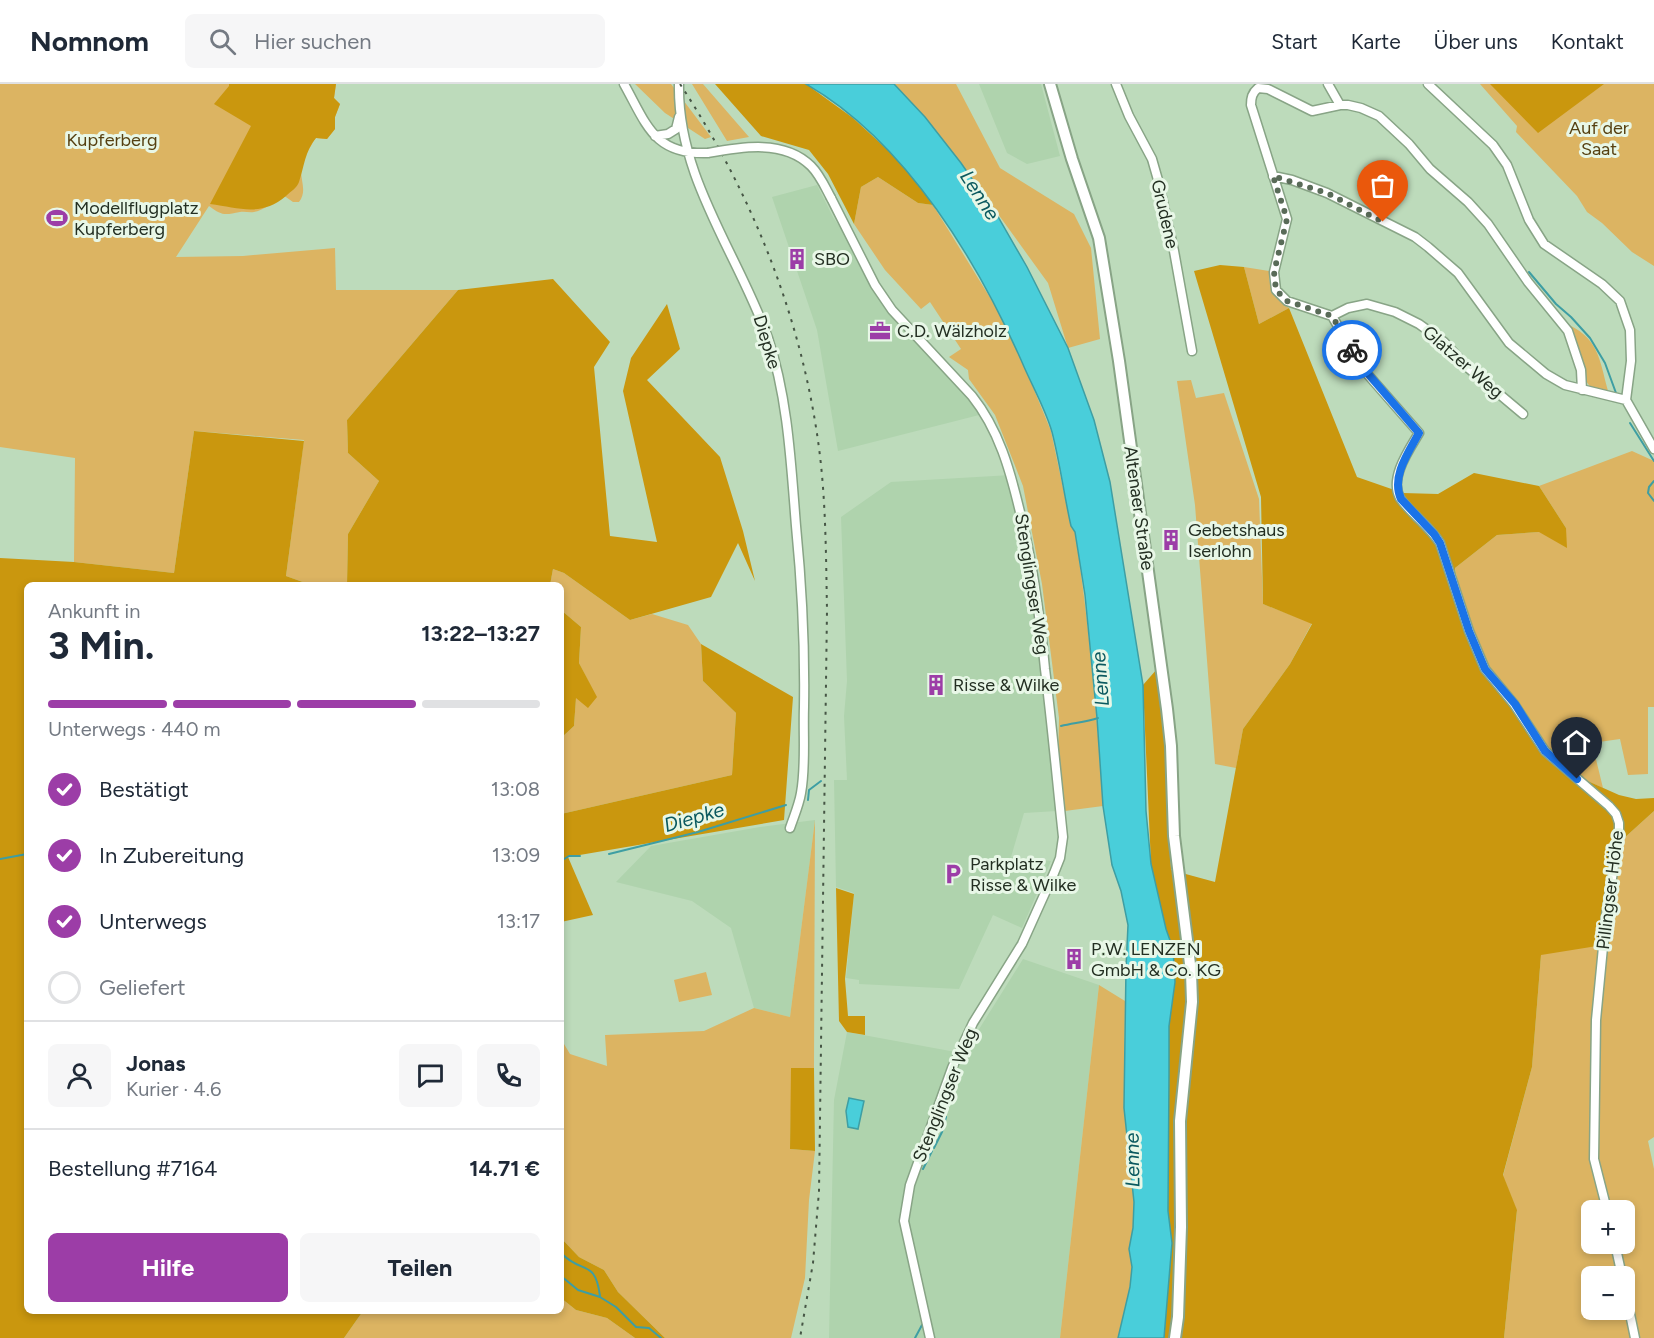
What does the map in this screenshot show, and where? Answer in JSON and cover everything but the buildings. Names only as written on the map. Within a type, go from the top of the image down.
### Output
[{"type":"main road","name":"Altenaer Straße","points":[[1050,84],[1099,238],[1171,746],[1174,836],[1188,940],[1192,1002],[1180,1121],[1181,1227],[1178,1317],[1175,1338]]},
{"type":"street","name":"Stenglingser Weg","points":[[624,84],[649,129],[667,146],[679,152],[690,154],[741,147],[776,148],[797,156],[811,166],[831,198],[875,285],[892,310],[982,409],[998,436],[1011,472],[1038,599],[1063,837],[1060,858],[1022,944],[973,1023],[952,1068],[910,1185],[904,1221],[930,1338]]},
{"type":"street","name":"Diepke","points":[[679,84],[680,114],[690,154],[706,204],[753,299],[768,341],[781,390],[788,435],[803,600],[804,677],[802,787],[790,828]]},
{"type":"street","name":"Grudene","points":[[1116,84],[1129,116],[1152,159],[1158,180],[1192,351]]},
{"type":"street","points":[[1328,84],[1340,105]]},
{"type":"street","points":[[1428,84],[1493,145],[1508,165],[1529,220],[1544,244],[1602,284],[1620,301],[1630,330],[1631,360],[1626,400],[1654,449]]},
{"type":"street","points":[[1430,437],[1419,433],[1364,369],[1332,316],[1287,301],[1276,290],[1274,272],[1287,219],[1251,105],[1251,98],[1258,88],[1268,88],[1312,111],[1340,105],[1362,108],[1379,116],[1488,224],[1528,282],[1568,331],[1581,370],[1582,390]]},
{"type":"street","points":[[655,136],[668,134],[676,129],[680,114]]},
{"type":"street","points":[[1273,176],[1309,187],[1356,206],[1428,247],[1467,284],[1509,343],[1546,374],[1565,385],[1626,400]]},
{"type":"street","name":"Glatzer Weg","points":[[1332,316],[1348,308],[1367,304],[1395,312],[1419,324],[1444,342],[1467,367],[1523,414]]},
{"type":"street","name":"Pillingser Höhe","points":[[1419,433],[1397,480],[1398,494],[1440,543],[1469,631],[1485,669],[1515,704],[1545,751],[1609,806],[1616,814],[1619,823],[1619,841],[1606,916],[1596,1020],[1594,1159],[1604,1200]]},
{"type":"street","points":[[1631,1320],[1635,1338]]},
{"type":"shaded area","points":[[229,84],[336,84],[334,98],[340,104],[335,117],[335,129],[327,139],[316,138],[307,154],[297,186],[277,203],[268,207],[241,209],[210,204],[251,126],[214,104]]},
{"type":"shaded area","points":[[715,84],[806,84],[853,118],[891,153],[912,176],[933,205],[918,203],[878,177],[861,187],[854,224],[828,174],[809,150],[761,136]]},
{"type":"shaded area","points":[[979,84],[1041,84],[1060,156],[1027,164],[1007,153]]},
{"type":"shaded area","points":[[1490,84],[1604,84],[1538,133]]},
{"type":"shaded area","points":[[817,185],[833,217],[914,336],[983,414],[838,451],[817,330],[772,197]]},
{"type":"shaded area","points":[[1220,265],[1244,267],[1259,324],[1289,308],[1357,477],[1403,493],[1438,494],[1474,473],[1539,486],[1566,528],[1567,548],[1539,532],[1497,535],[1455,568],[1467,629],[1477,652],[1517,703],[1563,770],[1619,795],[1636,799],[1654,798],[1654,811],[1622,840],[1597,946],[1541,955],[1532,1067],[1503,1175],[1517,1210],[1504,1338],[1164,1338],[1172,1243],[1168,1211],[1169,1026],[1175,982],[1173,949],[1151,864],[1143,685],[1157,669],[1166,754],[1171,870],[1215,882],[1243,729],[1290,664],[1312,624],[1263,604],[1261,497],[1194,271]]},
{"type":"shaded area","points":[[553,279],[610,342],[594,367],[610,536],[657,542],[623,391],[631,358],[667,304],[680,349],[647,380],[720,457],[743,531],[755,581],[738,543],[711,597],[630,620],[564,573],[553,569],[551,582],[347,582],[348,534],[379,481],[348,453],[347,420],[458,290]]},
{"type":"shaded area","points":[[194,431],[304,441],[286,576],[303,582],[24,582],[24,1314],[361,1314],[344,1338],[0,1338],[0,558],[74,562],[174,573]]},
{"type":"shaded area","points":[[1011,475],[1026,536],[1057,811],[1024,813],[1011,857],[1051,861],[1022,928],[993,915],[959,989],[859,984],[859,980],[846,978],[854,893],[836,887],[834,780],[847,780],[844,716],[847,681],[841,517],[891,482]]},
{"type":"shaded area","points":[[564,613],[581,627],[579,663],[597,697],[588,708],[576,698],[574,726],[564,735]]},
{"type":"shaded area","points":[[701,644],[793,697],[784,820],[568,857],[593,915],[564,921],[564,813],[732,775],[736,713],[703,681]]},
{"type":"shaded area","points":[[815,820],[790,1017],[754,1008],[731,928],[692,901],[616,882],[651,846]]},
{"type":"shaded area","points":[[836,888],[854,894],[845,979],[848,1016],[865,1016],[865,1035],[847,1032],[839,1021]]},
{"type":"shaded area","points":[[1023,959],[1099,985],[1060,1338],[829,1338],[834,1100],[847,1032],[961,1053],[976,1034]]},
{"type":"shaded area","points":[[791,1068],[814,1068],[815,1151],[790,1149]]},
{"type":"shaded area","points":[[564,1241],[579,1257],[604,1270],[618,1292],[665,1338],[635,1338],[607,1318],[576,1310],[564,1300]]},
{"type":"green space","name":"Kupferberg","points":[[0,84],[336,84],[334,98],[340,104],[335,117],[335,129],[327,139],[316,138],[304,158],[301,166],[303,191],[299,202],[293,202],[283,195],[258,211],[227,214],[217,212],[209,206],[176,257],[243,256],[335,248],[336,290],[458,290],[347,420],[348,453],[379,481],[348,534],[347,582],[303,582],[286,576],[304,440],[194,431],[174,573],[74,562],[75,458],[0,447]]},
{"type":"green space","points":[[635,84],[671,84],[711,137],[705,139],[665,113]]},
{"type":"green space","points":[[692,84],[703,84],[749,137],[727,141]]},
{"type":"green space","points":[[894,84],[956,84],[1000,168],[1074,214],[1091,248],[1100,339],[1068,348],[1048,283],[961,163],[925,117]]},
{"type":"green space","name":"Auf der Saat","points":[[1480,84],[1654,84],[1654,266],[1632,252],[1587,212],[1577,196],[1516,132],[1517,126]]},
{"type":"green space","points":[[878,177],[918,203],[933,205],[994,304],[1019,353],[1051,431],[1071,526],[1075,532],[1080,566],[1092,669],[1103,806],[1057,812],[1059,718],[1042,584],[1023,486],[995,415],[969,379],[968,370],[949,357],[961,349],[930,302],[921,309],[885,270],[854,224],[861,187]]},
{"type":"green space","points":[[1244,267],[1269,271],[1273,293],[1289,308],[1259,324]]},
{"type":"green space","points":[[1569,325],[1587,338],[1598,354],[1609,394],[1591,388],[1586,381],[1583,362]]},
{"type":"green space","points":[[1191,380],[1196,398],[1224,393],[1259,499],[1263,604],[1312,623],[1290,664],[1243,729],[1236,768],[1215,764],[1195,505],[1177,381]]},
{"type":"green space","points":[[1632,451],[1654,461],[1654,707],[1648,707],[1648,774],[1628,775],[1620,739],[1592,743],[1603,788],[1563,770],[1517,703],[1483,666],[1467,629],[1455,568],[1497,535],[1566,528],[1539,486]]},
{"type":"green space","points":[[553,569],[564,573],[630,620],[652,614],[688,625],[701,644],[703,681],[736,713],[732,775],[564,813],[564,735],[574,726],[576,697],[596,697],[579,663],[581,627],[564,613],[564,582],[551,582]]},
{"type":"green space","points":[[1654,811],[1654,1137],[1648,1141],[1654,1169],[1654,1338],[1637,1338],[1633,1320],[1635,1320],[1635,1266],[1621,1266],[1618,1254],[1635,1254],[1635,1200],[1581,1200],[1581,1254],[1616,1254],[1618,1266],[1581,1266],[1581,1320],[1631,1320],[1634,1338],[1504,1338],[1517,1211],[1503,1176],[1532,1067],[1541,955],[1622,840]]},
{"type":"green space","points":[[815,820],[814,1068],[792,1068],[790,1149],[815,1151],[809,1200],[805,1278],[791,1338],[665,1338],[618,1292],[604,1270],[579,1257],[564,1241],[564,1044],[570,1054],[607,1066],[605,1035],[704,1031],[754,1008],[790,1017]]},
{"type":"green space","points":[[706,972],[712,995],[679,1002],[674,980]]},
{"type":"green space","points":[[1099,985],[1125,1001],[1124,1108],[1134,1202],[1129,1249],[1132,1267],[1130,1287],[1118,1338],[1060,1338]]},
{"type":"green space","points":[[564,1300],[576,1310],[607,1318],[635,1338],[344,1338],[361,1314],[564,1314]]},
{"type":"water","name":"Lenne","points":[[806,84],[894,84],[925,117],[997,215],[1027,267],[1068,348],[1094,420],[1110,482],[1143,685],[1146,811],[1151,864],[1173,949],[1175,982],[1169,1026],[1168,1211],[1172,1243],[1164,1338],[1118,1338],[1130,1287],[1132,1267],[1129,1249],[1134,1202],[1124,1108],[1128,925],[1121,891],[1112,865],[1103,806],[1085,595],[1075,532],[1071,526],[1052,432],[1047,416],[1007,329],[963,248],[936,209],[908,172],[876,138],[843,109]]},
{"type":"water","points":[[849,1098],[864,1101],[858,1129],[848,1127],[846,1111]]},
{"type":"waterway","points":[[1529,272],[1556,304],[1590,338],[1605,363],[1616,393]]},
{"type":"waterway","points":[[1630,423],[1654,461]]},
{"type":"waterway","points":[[1654,481],[1648,493],[1654,501]]},
{"type":"waterway","name":"Diepke","points":[[1061,726],[1098,718]]},
{"type":"waterway","name":"Diepke","points":[[808,800],[809,790],[821,781]]},
{"type":"waterway","name":"Diepke","points":[[609,854],[698,832],[786,805]]},
{"type":"waterway","name":"Diepke","points":[[0,859],[24,855]]},
{"type":"waterway","name":"Diepke","points":[[564,859],[569,856],[580,856]]},
{"type":"waterway","points":[[948,1106],[954,1083]]},
{"type":"waterway","points":[[934,1148],[946,1117]]},
{"type":"waterway","points":[[923,1169],[932,1151]]},
{"type":"waterway","points":[[564,1256],[591,1271],[598,1284],[600,1296]]},
{"type":"waterway","points":[[564,1278],[578,1290],[600,1297],[616,1307],[636,1327],[649,1328],[661,1338]]},
{"type":"waterway","points":[[915,1338],[922,1325]]},
{"type":"railway","points":[[680,84],[730,170],[771,262],[802,357],[822,475],[827,610],[819,1191],[813,1263],[800,1338]]},
{"type":"way so far","points":[[1352,350],[1332,316],[1287,301],[1276,290],[1274,272],[1287,219],[1273,176],[1292,180],[1327,193],[1383,222]]},
{"type":"place","name":"Modellflugplatz Kupferberg","points":[[57,218]]},
{"type":"place","name":"SBO","points":[[797,259]]},
{"type":"place","name":"C.D. Wälzholz","points":[[880,331]]},
{"type":"place","name":"Gebetshaus Iserlohn","points":[[1171,540]]},
{"type":"place","name":"Risse & Wilke","points":[[936,685]]},
{"type":"place","name":"Parkplatz Risse & Wilke","points":[[953,874]]},
{"type":"place","name":"P.W. LENZEN GmbH & Co. KG","points":[[1074,959]]},
{"type":"route","points":[[1352,350],[1364,369],[1419,433],[1397,480],[1398,494],[1407,507],[1434,534],[1443,549],[1448,572],[1485,669],[1515,704],[1545,751],[1577,779]]}]
